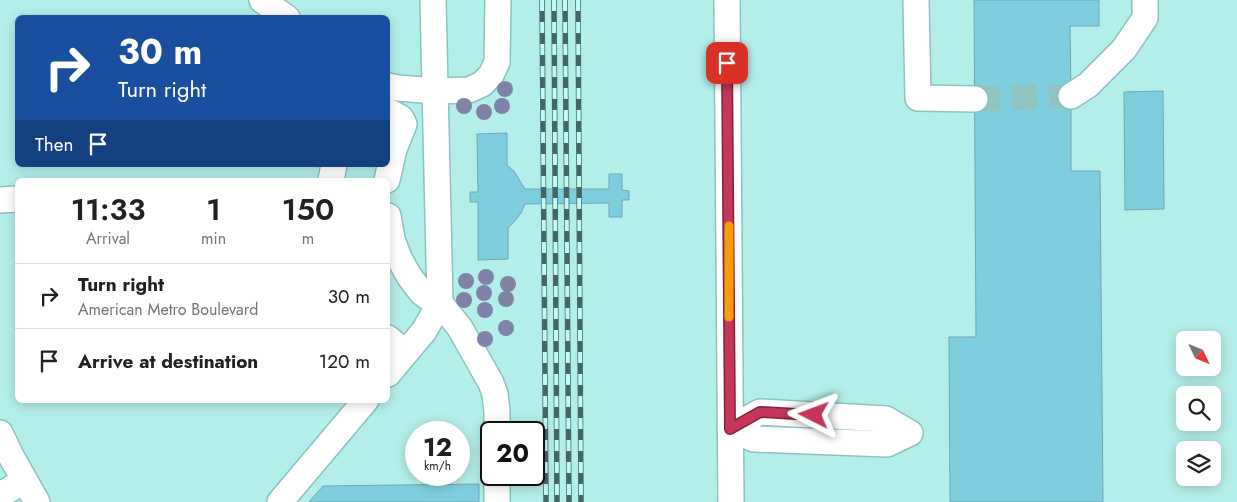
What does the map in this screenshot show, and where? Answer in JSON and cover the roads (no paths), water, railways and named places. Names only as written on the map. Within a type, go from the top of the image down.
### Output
[{"type":"street","points":[[262,0],[283,15]]},
{"type":"street","points":[[390,367],[396,346],[424,331],[440,303],[434,0]]},
{"type":"street","points":[[390,86],[435,91],[469,90],[482,84],[491,75],[497,62],[498,0]]},
{"type":"street","points":[[727,0],[731,502]]},
{"type":"street","points":[[916,0],[918,98],[975,99]]},
{"type":"street","points":[[1071,96],[1088,85],[1124,49],[1145,18],[1145,0]]},
{"type":"street","points":[[390,112],[401,118],[404,124],[394,149],[390,167]]},
{"type":"street","points":[[0,200],[15,199]]},
{"type":"street","points":[[390,228],[392,239],[406,272],[421,292],[440,303],[460,328],[491,383],[495,394],[497,421]]},
{"type":"street","points":[[280,502],[363,403]]},
{"type":"street","points":[[760,412],[886,419],[910,433],[886,444],[754,439],[730,429],[760,412]]},
{"type":"street","points":[[0,433],[12,458],[14,486],[37,502]]},
{"type":"street","points":[[497,486],[497,502]]},
{"type":"tunnel","points":[[975,99],[1071,96]]},
{"type":"railway","points":[[542,0],[546,502]]},
{"type":"railway","points":[[554,0],[557,502]]},
{"type":"railway","points":[[565,0],[569,502]]},
{"type":"railway","points":[[578,0],[581,502]]}]
